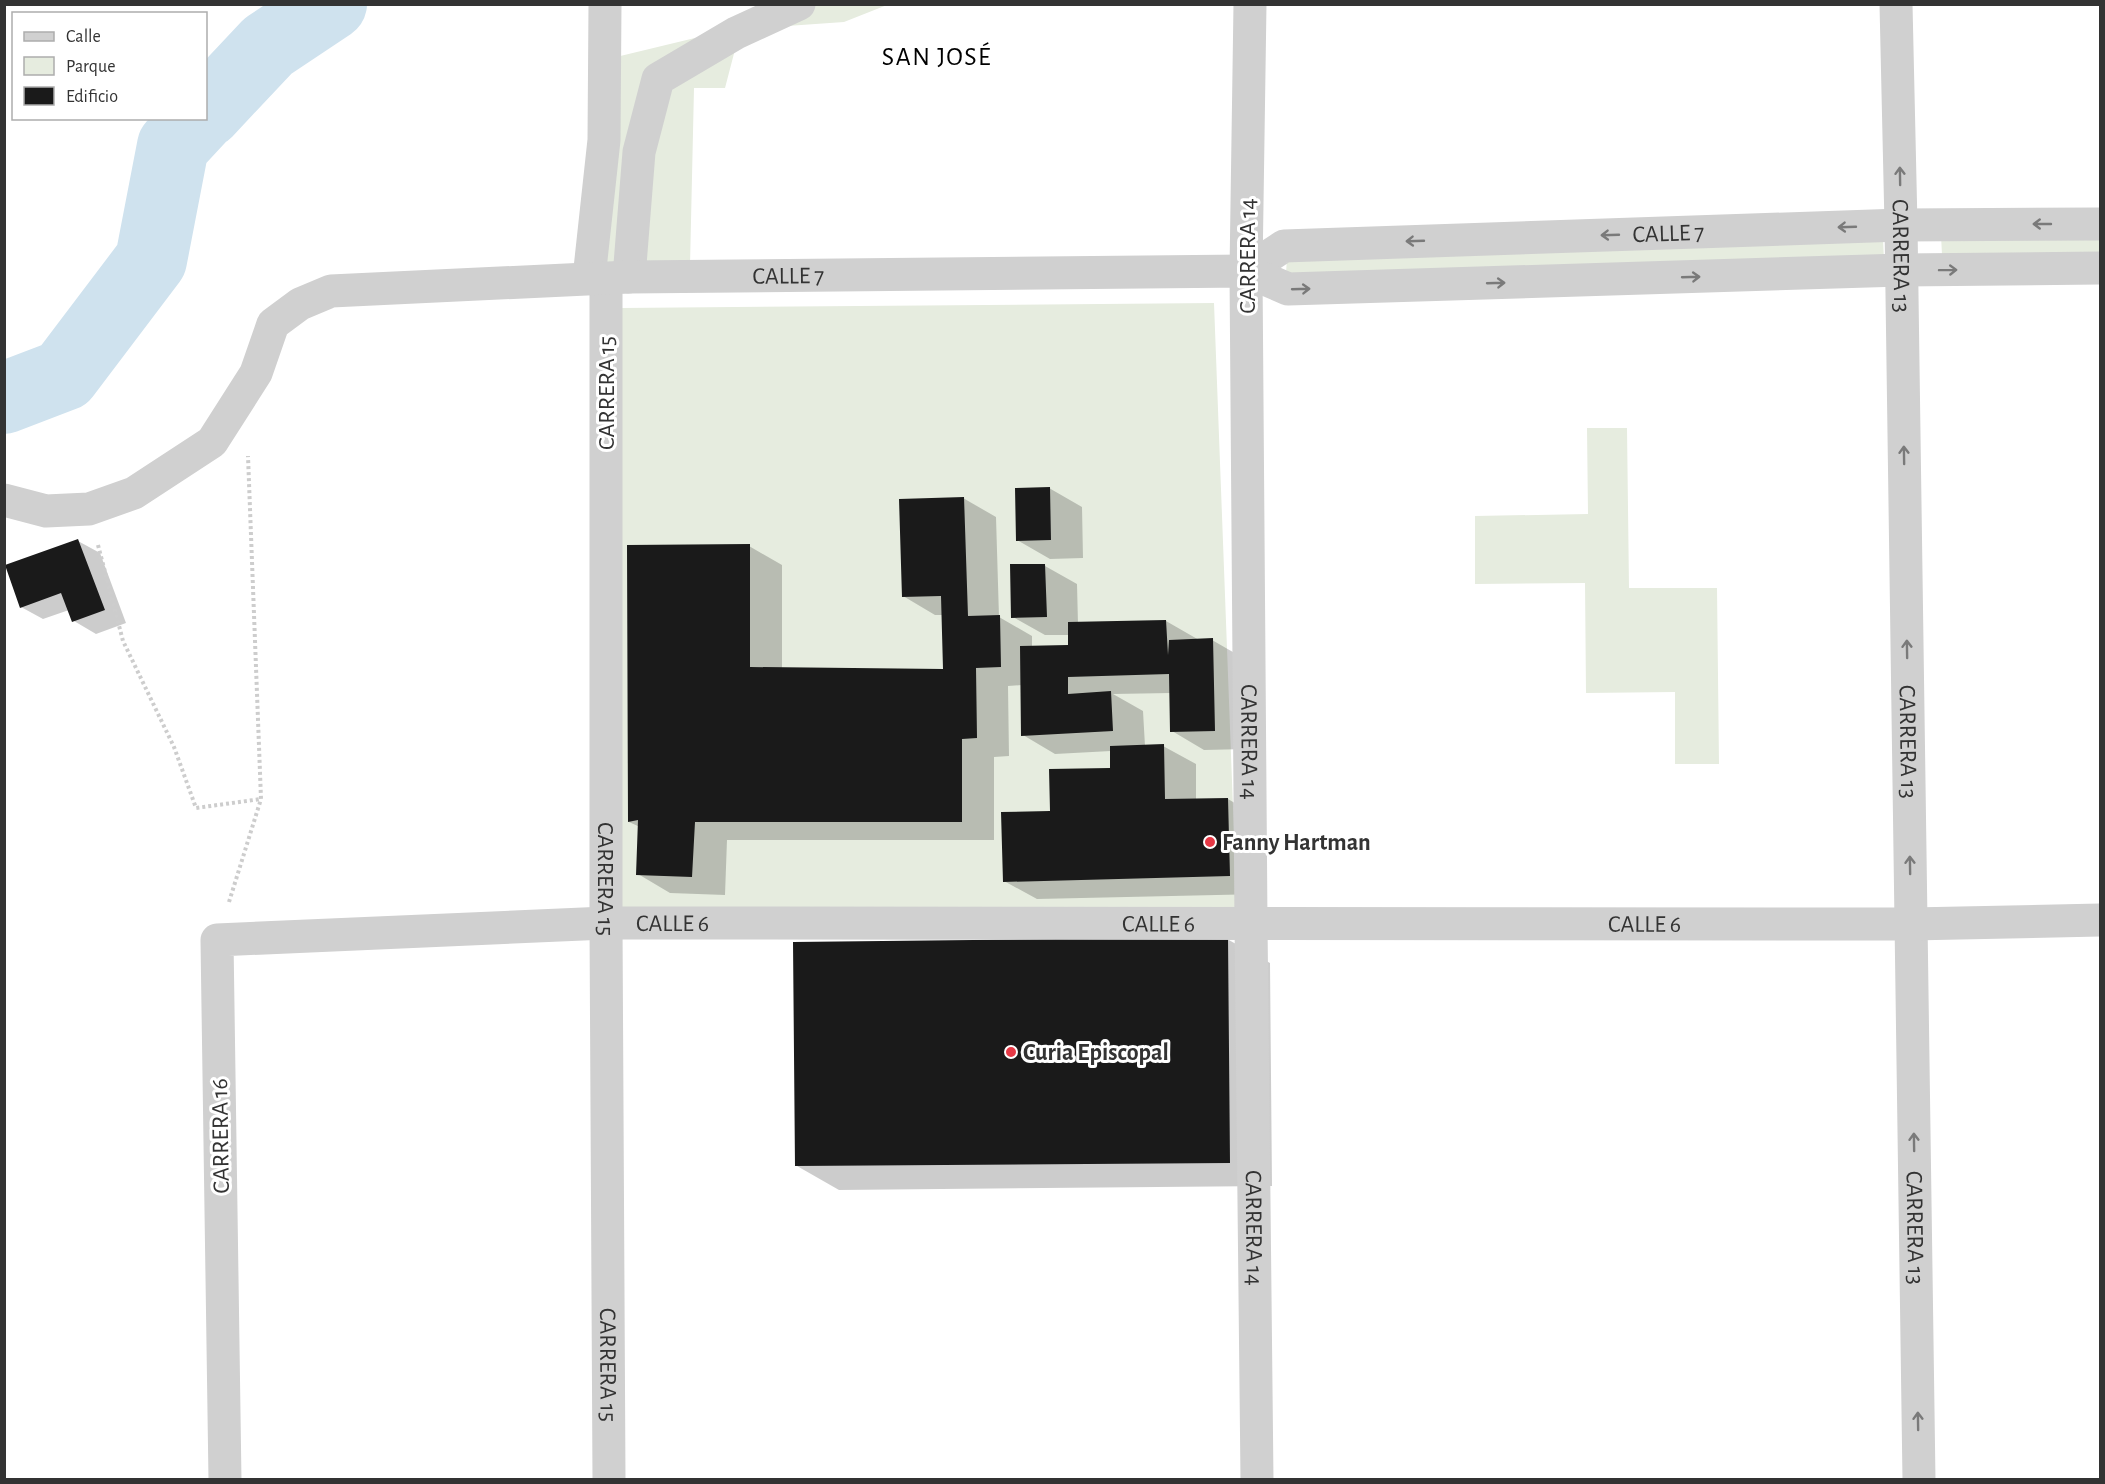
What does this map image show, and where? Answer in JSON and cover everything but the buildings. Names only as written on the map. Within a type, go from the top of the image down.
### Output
[{"type":"street","points":[[605,4],[604,140],[608,278]]},
{"type":"street","name":"CARRERA 15","points":[[609,1479],[606,923],[608,278],[658,79],[736,33],[799,4]]},
{"type":"street","name":"CARRERA 14","points":[[1250,4],[1246,271],[1257,1479]]},
{"type":"street","name":"CARRERA 13","points":[[1896,4],[1918,1479]]},
{"type":"street","name":"CALLE 7","points":[[1246,271],[1284,246],[1901,225],[2100,224]]},
{"type":"street","name":"CALLE 7","points":[[4,500],[46,511],[89,509],[134,493],[213,442],[256,373],[273,324],[300,304],[331,291],[608,278],[1246,271],[1288,289],[1901,270],[2100,268]]},
{"type":"street","name":"CALLE 6","points":[[217,940],[606,923],[1911,924],[2100,920]]},
{"type":"street","name":"CARRERA 16","points":[[217,940],[225,1479]]},
{"type":"path","points":[[217,940],[261,799],[248,456]]},
{"type":"path","points":[[89,509],[123,641],[174,747],[196,808],[261,799]]},
{"type":"green space","points":[[809,5],[887,5],[844,22],[757,28]]},
{"type":"green space","points":[[728,30],[651,78],[623,273],[597,271],[612,58]]},
{"type":"green space","points":[[737,42],[725,88],[694,88],[690,266],[638,266],[665,85]]},
{"type":"green space","points":[[2100,234],[2100,255],[1942,255],[1941,235]]},
{"type":"green space","points":[[1883,239],[1884,260],[1286,274],[1287,257]]},
{"type":"green space","points":[[1214,303],[1237,914],[619,911],[621,308]]},
{"type":"green space","points":[[1587,428],[1627,428],[1629,588],[1717,588],[1719,764],[1675,764],[1675,692],[1586,693],[1585,583],[1475,584],[1475,516],[1588,514]]},
{"type":"waterway","points":[[207,111],[268,46],[331,4]]},
{"type":"waterway","points":[[4,398],[64,375],[151,260],[173,146],[197,120]]},
{"type":"place","name":"Fanny Hartman","points":[[1210,842]]},
{"type":"place","name":"Curia Episcopal","points":[[1011,1052]]},
{"type":"district","name":"SAN JOSÉ","points":[[937,56]]}]
